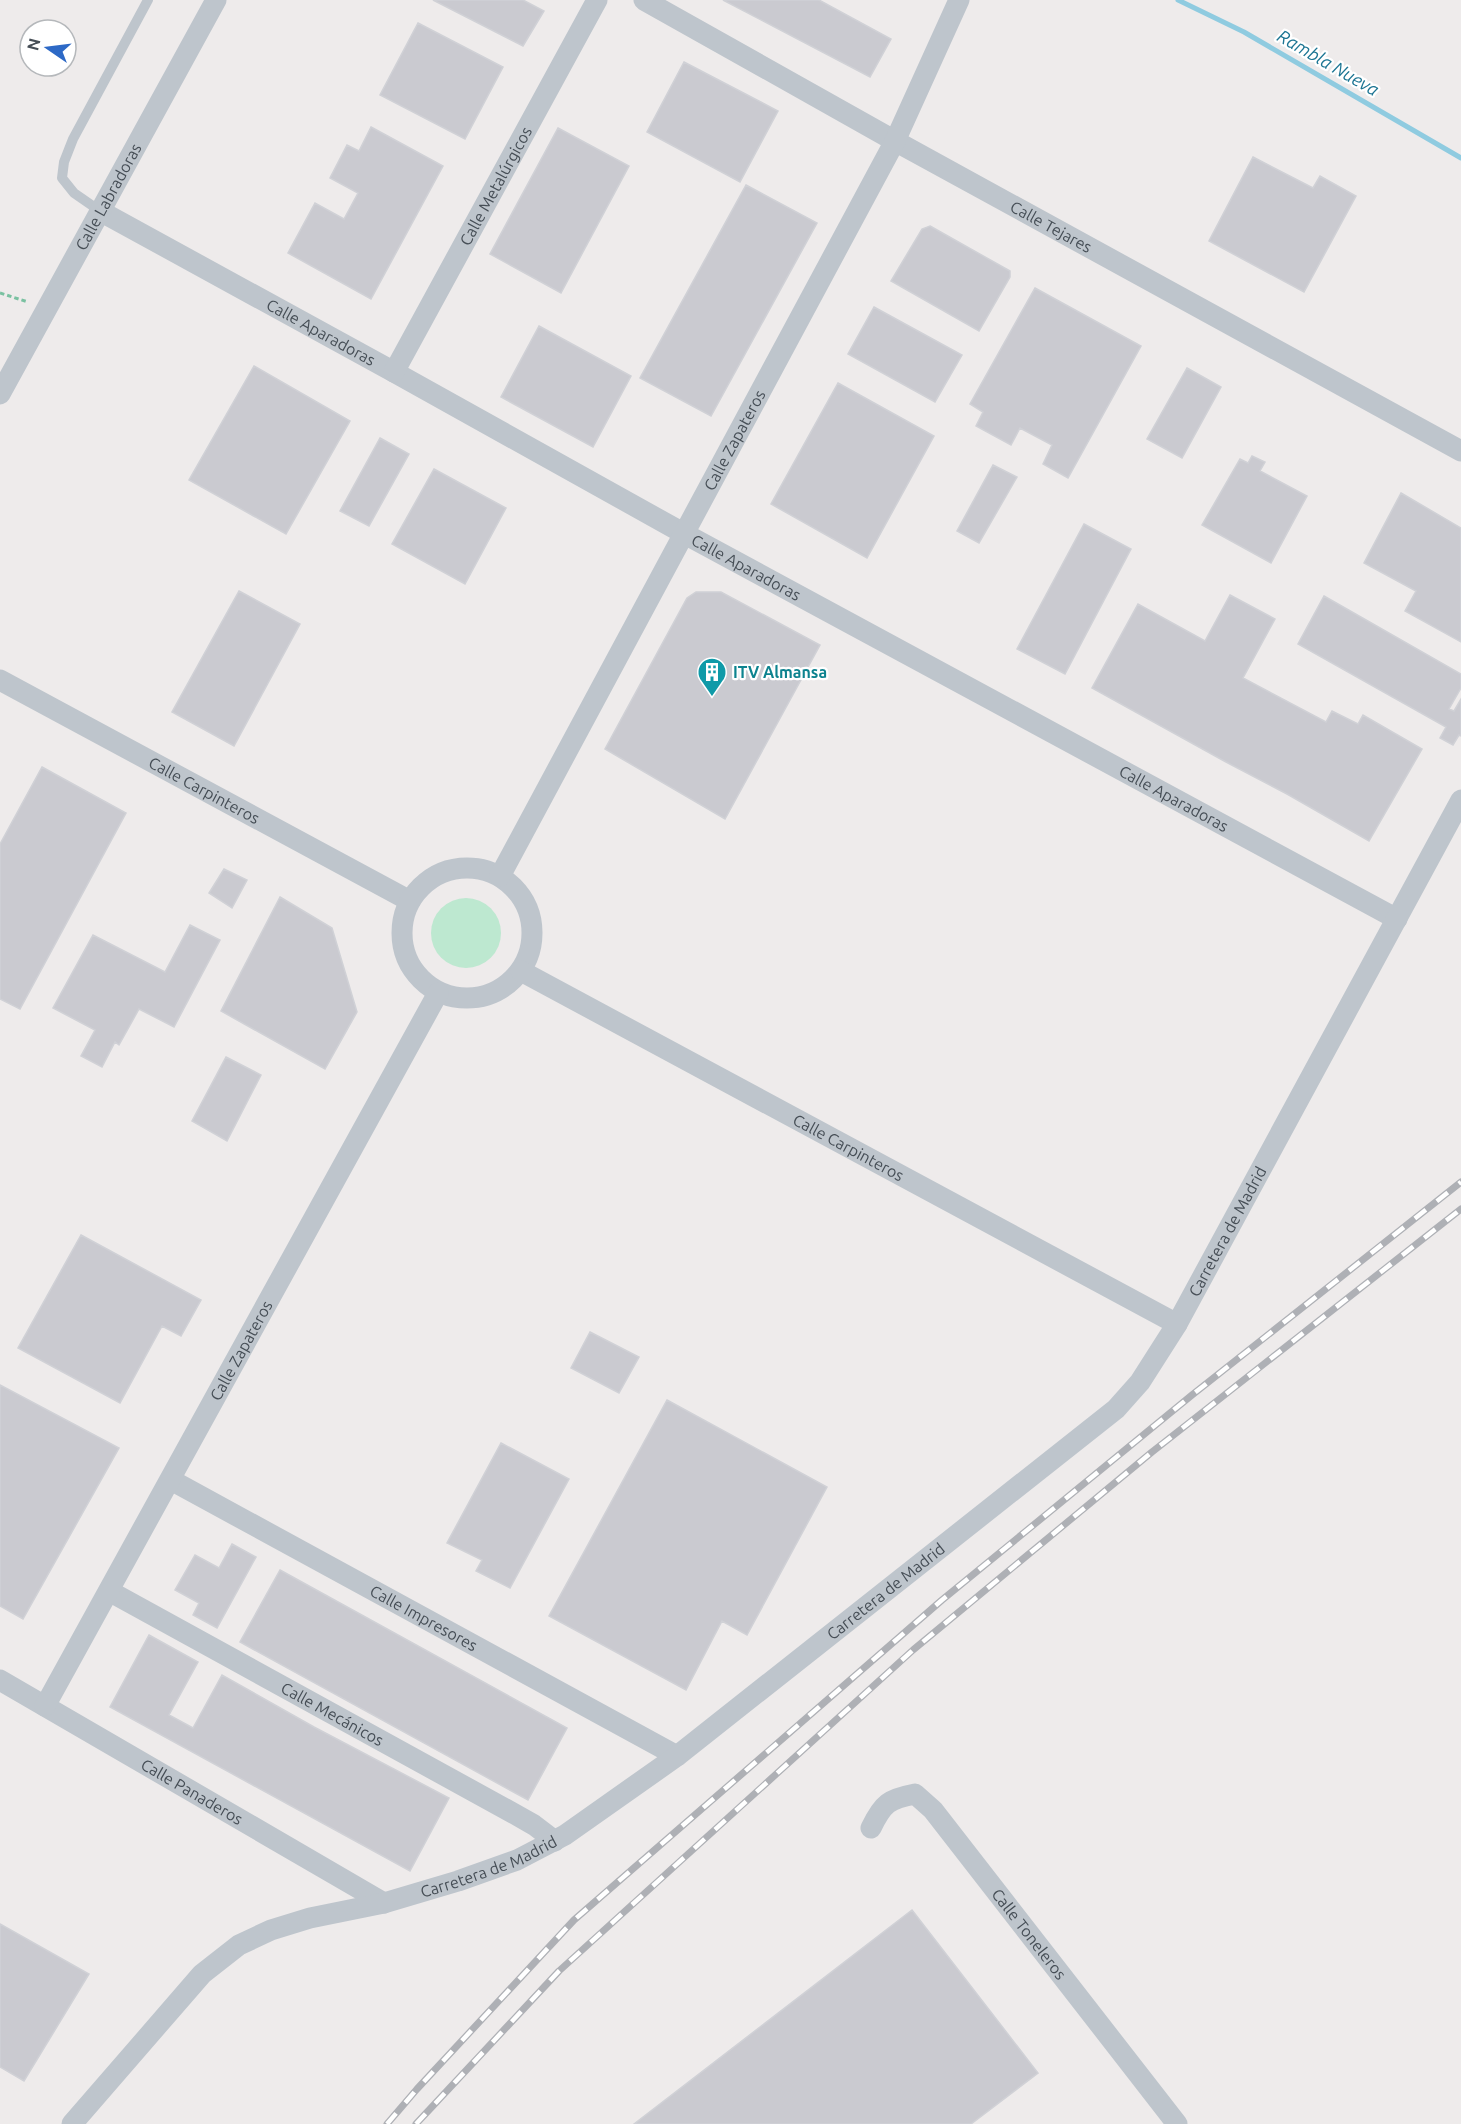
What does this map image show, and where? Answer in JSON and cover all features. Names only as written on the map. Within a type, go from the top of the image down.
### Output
[{"type":"street","name":"Calle Labradoras","points":[[0,394],[216,0]]},
{"type":"street","name":"Calle Metalúrgicos","points":[[394,372],[597,0]]},
{"type":"street","name":"Calle Tejares","points":[[644,0],[895,141],[1461,451]]},
{"type":"street","name":"Calle Zapateros","points":[[500,876],[895,141],[959,0]]},
{"type":"street","name":"Calle Aparadoras","points":[[100,211],[683,533],[1396,919]]},
{"type":"street","name":"Calle Carpinteros","points":[[0,680],[410,901]]},
{"type":"street","name":"Carretera de Madrid","points":[[72,2124],[202,1974],[239,1945],[271,1929],[310,1918],[384,1903],[458,1881],[517,1860],[565,1835],[677,1756],[1116,1408],[1140,1382],[1177,1324],[1461,800]]},
{"type":"street","points":[[461,867],[481,869],[500,876],[516,890],[528,908],[533,929],[530,951],[521,971],[508,985],[483,997],[456,999],[438,993],[420,980],[407,962],[401,940],[403,918],[410,901],[425,883],[442,872],[461,867]]},
{"type":"street","name":"Calle Carpinteros","points":[[521,971],[1177,1324]]},
{"type":"street","name":"Calle Zapateros","points":[[45,1706],[438,993]]},
{"type":"street","name":"Calle Impresores","points":[[171,1480],[677,1756]]},
{"type":"street","name":"Calle Mecánicos","points":[[109,1591],[511,1812],[534,1825],[555,1841]]},
{"type":"street","name":"Calle Panaderos","points":[[0,1680],[384,1903]]},
{"type":"street","name":"Calle Toneleros","points":[[871,1828],[877,1815],[892,1798],[915,1794],[933,1810],[1177,2124]]},
{"type":"lane","points":[[100,211],[74,193],[62,178],[64,162],[73,139],[148,0]]},
{"type":"path","points":[[1,293],[47,308]]},
{"type":"green space","points":[[466,898],[479,901],[491,908],[498,920],[501,933],[498,946],[491,958],[479,965],[466,968],[453,965],[441,958],[434,946],[431,933],[434,920],[441,908],[453,901]]},
{"type":"building","points":[[433,0],[523,0],[544,11],[523,46]]},
{"type":"building","points":[[723,0],[819,0],[891,39],[870,77]]},
{"type":"building","points":[[418,23],[503,67],[465,139],[380,95]]},
{"type":"building","points":[[684,62],[778,111],[740,182],[647,132]]},
{"type":"building","points":[[371,127],[443,166],[371,299],[288,253],[315,203],[344,219],[358,193],[330,178],[347,145],[359,151]]},
{"type":"building","points":[[558,128],[629,166],[561,293],[490,254]]},
{"type":"building","points":[[1253,157],[1313,188],[1320,176],[1356,196],[1304,292],[1209,241]]},
{"type":"building","points":[[746,185],[817,223],[711,416],[640,378]]},
{"type":"building","points":[[930,226],[1010,271],[1010,277],[979,331],[891,281],[922,229]]},
{"type":"building","points":[[1035,288],[1141,346],[1068,478],[1043,464],[1052,445],[1020,428],[1011,445],[976,426],[983,412],[970,404]]},
{"type":"building","points":[[874,307],[962,355],[935,402],[848,354]]},
{"type":"building","points":[[539,326],[631,376],[593,447],[501,397]]},
{"type":"building","points":[[254,366],[350,421],[286,534],[189,480]]},
{"type":"building","points":[[1187,368],[1221,387],[1182,458],[1147,439]]},
{"type":"building","points":[[838,383],[934,436],[867,558],[771,504]]},
{"type":"building","points":[[380,438],[409,454],[369,526],[340,511]]},
{"type":"building","points":[[1252,456],[1265,462],[1260,471],[1307,496],[1271,563],[1202,525],[1240,459],[1248,463]]},
{"type":"building","points":[[993,465],[1017,477],[979,543],[957,531]]},
{"type":"building","points":[[434,469],[506,508],[465,584],[392,544]]},
{"type":"building","points":[[1401,493],[1461,528],[1461,642],[1405,611],[1416,591],[1364,563]]},
{"type":"building","points":[[1084,524],[1131,549],[1065,674],[1017,649]]},
{"type":"building","points":[[239,591],[300,624],[234,746],[172,712]]},
{"type":"building","name":"ITV Almansa","points":[[696,592],[721,592],[820,645],[725,819],[605,749],[687,598]]},
{"type":"building","points":[[1230,595],[1275,619],[1243,678],[1326,722],[1332,711],[1358,724],[1363,715],[1422,749],[1369,841],[1092,688],[1138,604],[1205,641]]},
{"type":"building","points":[[1324,596],[1461,674],[1461,688],[1449,709],[1454,711],[1461,699],[1461,736],[1459,735],[1453,745],[1440,738],[1446,727],[1298,644]]},
{"type":"building","points":[[42,767],[126,813],[20,1009],[0,999],[0,844]]},
{"type":"building","points":[[224,869],[247,880],[232,908],[209,893]]},
{"type":"building","points":[[280,897],[332,928],[357,1012],[325,1069],[221,1011]]},
{"type":"building","points":[[190,925],[220,940],[174,1027],[139,1009],[119,1045],[115,1042],[102,1067],[81,1056],[95,1030],[53,1008],[93,935],[165,972]]},
{"type":"building","points":[[226,1057],[261,1075],[227,1141],[192,1121]]},
{"type":"building","points":[[81,1235],[201,1300],[181,1336],[162,1326],[120,1403],[18,1348]]},
{"type":"building","points":[[590,1332],[639,1357],[619,1393],[571,1368]]},
{"type":"building","points":[[0,1385],[119,1448],[23,1619],[0,1606]]},
{"type":"building","points":[[667,1400],[827,1487],[747,1635],[722,1621],[686,1690],[549,1616]]},
{"type":"building","points":[[501,1443],[569,1479],[510,1588],[476,1571],[482,1560],[447,1543]]},
{"type":"building","points":[[232,1544],[256,1557],[217,1628],[193,1615],[199,1603],[175,1590],[195,1555],[219,1568]]},
{"type":"building","points":[[280,1570],[567,1728],[528,1800],[240,1642]]},
{"type":"building","points":[[149,1635],[198,1662],[169,1715],[193,1728],[222,1675],[314,1727],[449,1798],[410,1871],[110,1707]]},
{"type":"building","points":[[912,1910],[1038,2073],[971,2124],[634,2124]]},
{"type":"building","points":[[0,1924],[89,1974],[24,2081],[0,2067]]},
{"type":"waterway","name":"Rambla Nueva","points":[[1178,0],[1244,32],[1461,158]]},
{"type":"railway","points":[[387,2124],[574,1920],[942,1600],[1192,1395],[1461,1182]]},
{"type":"railway","points":[[416,2124],[559,1971],[913,1650],[1152,1452],[1461,1209]]},
{"type":"place","name":"ITV Almansa","points":[[712,698]]}]
